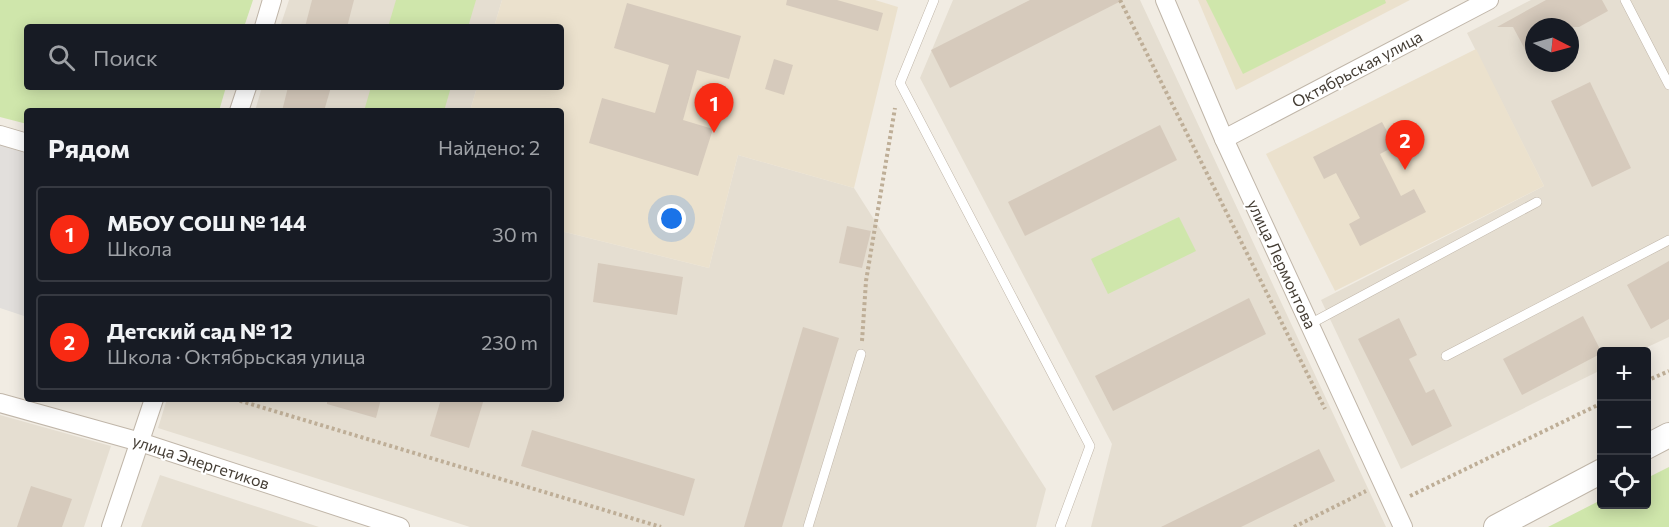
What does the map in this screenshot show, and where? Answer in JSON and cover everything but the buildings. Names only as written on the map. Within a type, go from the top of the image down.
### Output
[{"type":"street","points":[[265,24],[272,0]]},
{"type":"street","name":"улица Лермонтова","points":[[1165,0],[1224,139],[1403,527]]},
{"type":"street","name":"Октябрьская улица","points":[[1224,139],[1489,0]]},
{"type":"street","points":[[240,108],[246,90]]},
{"type":"street","points":[[0,135],[24,141]]},
{"type":"street","points":[[111,527],[153,402]]},
{"type":"street","name":"улица Энергетиков","points":[[0,403],[140,442],[400,527]]},
{"type":"street","points":[[1651,445],[1669,435]]},
{"type":"street","points":[[1496,527],[1597,474]]},
{"type":"lane","points":[[933,0],[900,83],[1090,446],[1060,527]]},
{"type":"lane","points":[[1625,0],[1669,85]]},
{"type":"lane","points":[[1310,324],[1537,202]]},
{"type":"lane","points":[[1446,356],[1669,240]]},
{"type":"lane","points":[[808,527],[861,354]]},
{"type":"path","points":[[1120,0],[1328,416]]},
{"type":"path","points":[[861,354],[866,281],[900,83]]},
{"type":"path","points":[[1651,379],[1669,370]]},
{"type":"path","points":[[244,402],[661,527]]},
{"type":"path","points":[[1360,480],[1366,490],[1393,505],[1597,405]]},
{"type":"path","points":[[1294,527],[1366,490]]},
{"type":"shaded area","points":[[289,0],[502,0],[495,24],[281,24]]},
{"type":"shaded area","points":[[502,0],[875,0],[898,7],[854,188],[738,155],[709,268],[564,232],[564,108],[471,108],[476,90],[564,90],[564,24],[495,24]]},
{"type":"shaded area","points":[[953,0],[1140,0],[1386,527],[1091,527],[1112,444],[920,78]]},
{"type":"shaded area","points":[[1198,0],[1410,0],[1236,90]]},
{"type":"shaded area","points":[[1531,0],[1669,0],[1669,337],[1648,347],[1597,347],[1597,372],[1401,469],[1321,300],[1544,186],[1467,33]]},
{"type":"shaded area","points":[[1476,49],[1544,186],[1335,291],[1266,154]]},
{"type":"shaded area","points":[[261,90],[476,90],[471,108],[256,108]]},
{"type":"shaded area","points":[[0,143],[24,151],[24,316],[0,308]]},
{"type":"shaded area","points":[[738,155],[854,188],[1046,489],[1036,527],[470,527],[158,428],[166,402],[564,402],[564,232],[709,268]]},
{"type":"shaded area","points":[[0,415],[111,446],[84,527],[0,527]]},
{"type":"shaded area","points":[[160,475],[319,527],[141,527]]},
{"type":"green space","points":[[0,0],[253,0],[245,24],[24,24],[24,90],[225,90],[220,108],[24,108],[24,123],[0,117]]},
{"type":"green space","points":[[396,0],[476,0],[469,24],[389,24]]},
{"type":"green space","points":[[1206,0],[1385,0],[1386,3],[1243,74]]},
{"type":"green space","points":[[370,90],[450,90],[445,108],[365,108]]},
{"type":"green space","points":[[1179,217],[1196,251],[1108,294],[1091,259]]},
{"type":"green space","points":[[1669,467],[1669,527],[1548,527],[1597,502],[1597,509],[1651,509],[1651,476]]},
{"type":"place","name":"МБОУ СОШ № 144","points":[[714,133]]},
{"type":"place","name":"Детский сад № 12","points":[[1405,170]]}]
